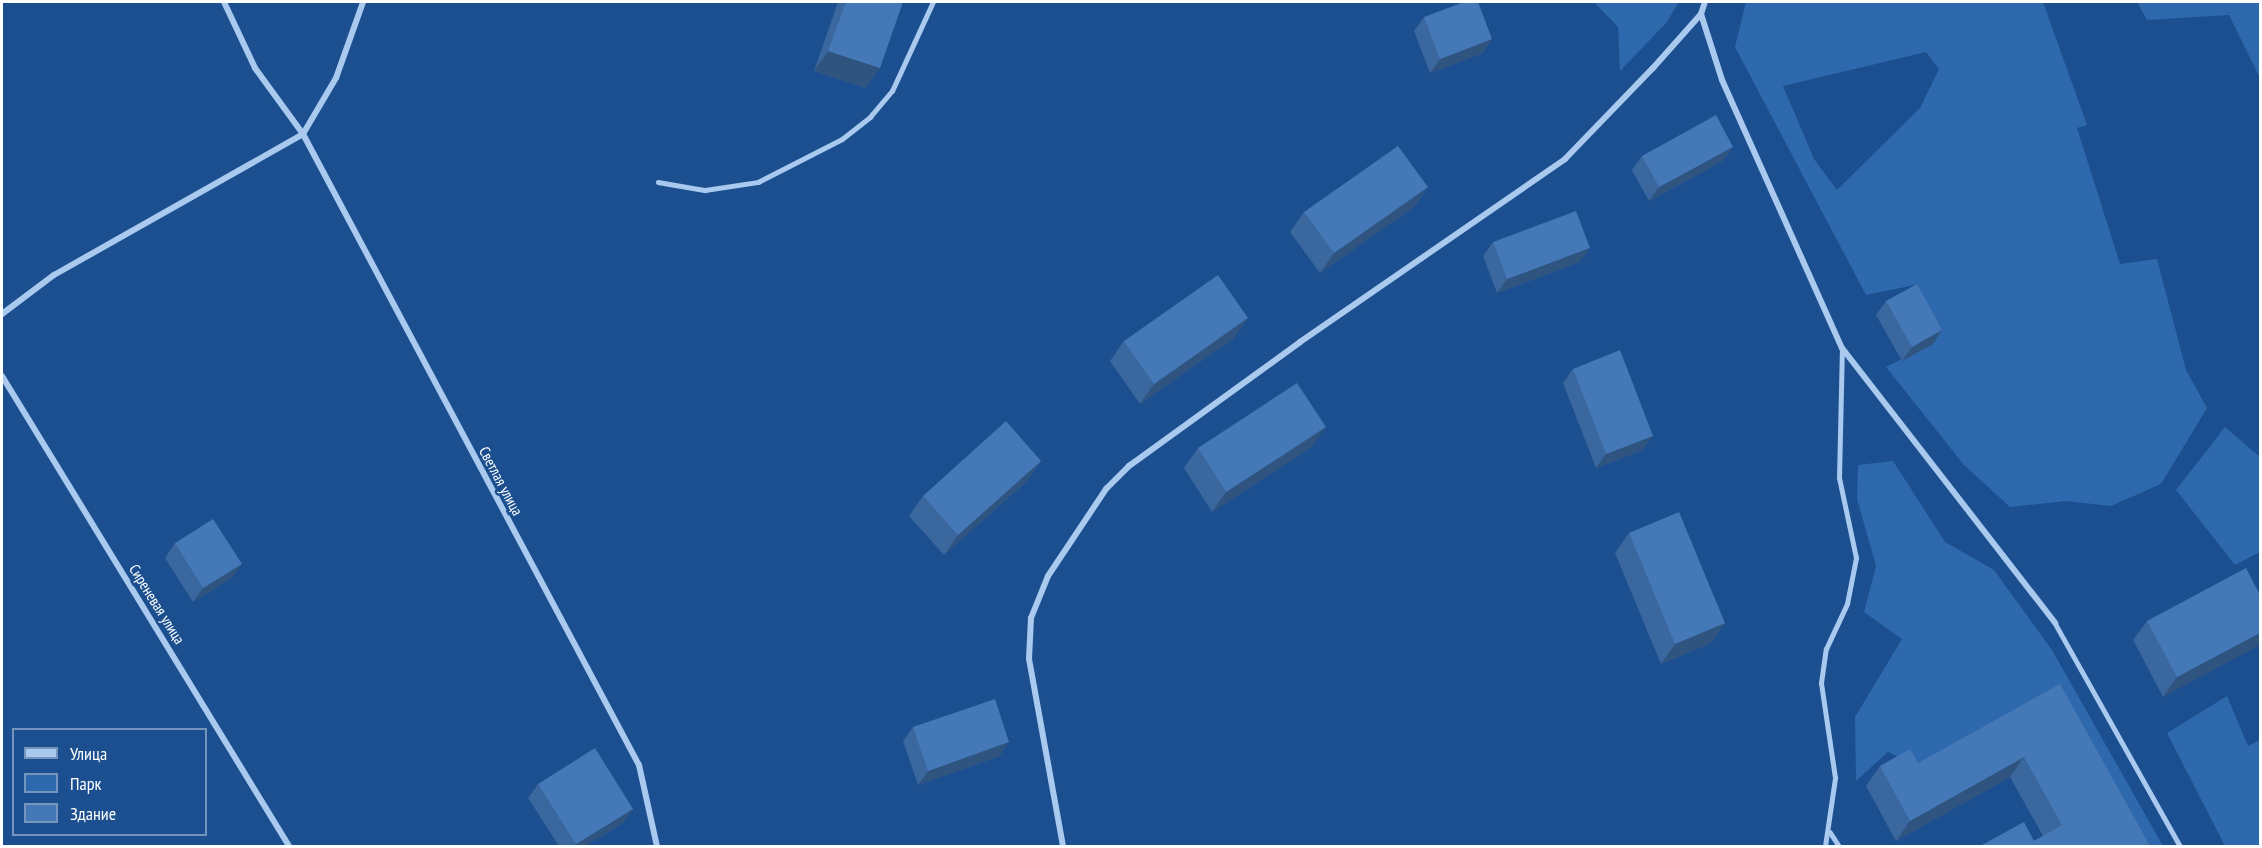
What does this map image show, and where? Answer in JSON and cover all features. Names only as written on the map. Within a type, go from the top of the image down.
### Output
[{"type":"street","name":"Светлая улица","points":[[224,2],[255,68],[303,134],[639,765],[657,846]]},
{"type":"street","points":[[2,314],[54,275],[303,134],[336,78],[363,2]]},
{"type":"street","points":[[1063,846],[1029,659],[1031,618],[1048,576],[1106,489],[1129,466],[1300,342],[1565,159],[1701,14],[1705,2]]},
{"type":"street","points":[[1701,14],[1722,80],[1842,348],[2055,622]]},
{"type":"street","name":"Сиреневая улица","points":[[2,376],[289,846]]},
{"type":"lane","points":[[658,182],[705,190],[758,182],[842,139],[870,117],[892,91],[933,2]]},
{"type":"lane","points":[[1825,846],[1830,832],[1835,778],[1821,683],[1826,649],[1847,604],[1856,558],[1839,478],[1842,348]]},
{"type":"lane","points":[[2055,622],[2180,846]]},
{"type":"lane","points":[[1830,832],[1839,846]]},
{"type":"green space","points":[[1594,2],[1679,2],[1666,23],[1620,71],[1618,27]]},
{"type":"green space","points":[[1746,2],[2043,2],[2087,125],[2077,128],[2120,264],[2157,259],[2186,370],[2207,408],[2161,484],[2111,506],[2066,501],[2010,507],[1964,465],[1886,367],[1932,344],[1915,285],[1866,295],[1735,47]],"holes":[[[1926,52],[1939,69],[1920,108],[1837,190],[1814,159],[1783,86]]]},
{"type":"green space","points":[[2137,2],[2260,2],[2260,78],[2229,15],[2147,20]]},
{"type":"green space","points":[[2225,427],[2260,457],[2260,552],[2235,565],[2176,490]]},
{"type":"green space","points":[[1893,461],[1945,542],[1994,570],[2052,650],[2163,846],[2140,846],[2052,690],[1916,765],[1888,752],[1856,781],[1855,717],[1902,639],[1864,612],[1876,566],[1857,499],[1858,465]]},
{"type":"green space","points":[[2227,696],[2248,746],[2260,740],[2260,846],[2225,846],[2167,733]]},
{"type":"building","points":[[846,2],[903,2],[880,68],[828,51]]},
{"type":"building","points":[[1464,2],[1478,2],[1492,39],[1440,59],[1424,17]]},
{"type":"building","points":[[1716,115],[1733,147],[1659,187],[1642,156]]},
{"type":"building","points":[[1398,146],[1428,187],[1334,253],[1304,212]]},
{"type":"building","points":[[1576,211],[1590,248],[1507,279],[1493,242]]},
{"type":"building","points":[[1218,275],[1248,318],[1154,384],[1124,341]]},
{"type":"building","points":[[1917,284],[1942,330],[1912,347],[1886,301]]},
{"type":"building","points":[[1620,350],[1653,436],[1606,454],[1573,369]]},
{"type":"building","points":[[1297,383],[1326,427],[1226,492],[1198,448]]},
{"type":"building","points":[[1006,421],[1041,461],[958,535],[923,496]]},
{"type":"building","points":[[1679,512],[1725,623],[1675,644],[1629,533]]},
{"type":"building","points":[[213,519],[242,564],[203,588],[175,543]]},
{"type":"building","points":[[2246,568],[2260,595],[2260,633],[2177,677],[2147,621]]},
{"type":"building","points":[[2060,684],[2150,846],[1980,846],[2024,822],[2034,841],[2062,825],[2024,757],[1910,821],[1880,766],[1910,749],[1918,763]]},
{"type":"building","points":[[995,699],[1009,742],[928,771],[913,727]]},
{"type":"building","points":[[595,748],[633,809],[576,844],[538,784]]}]
